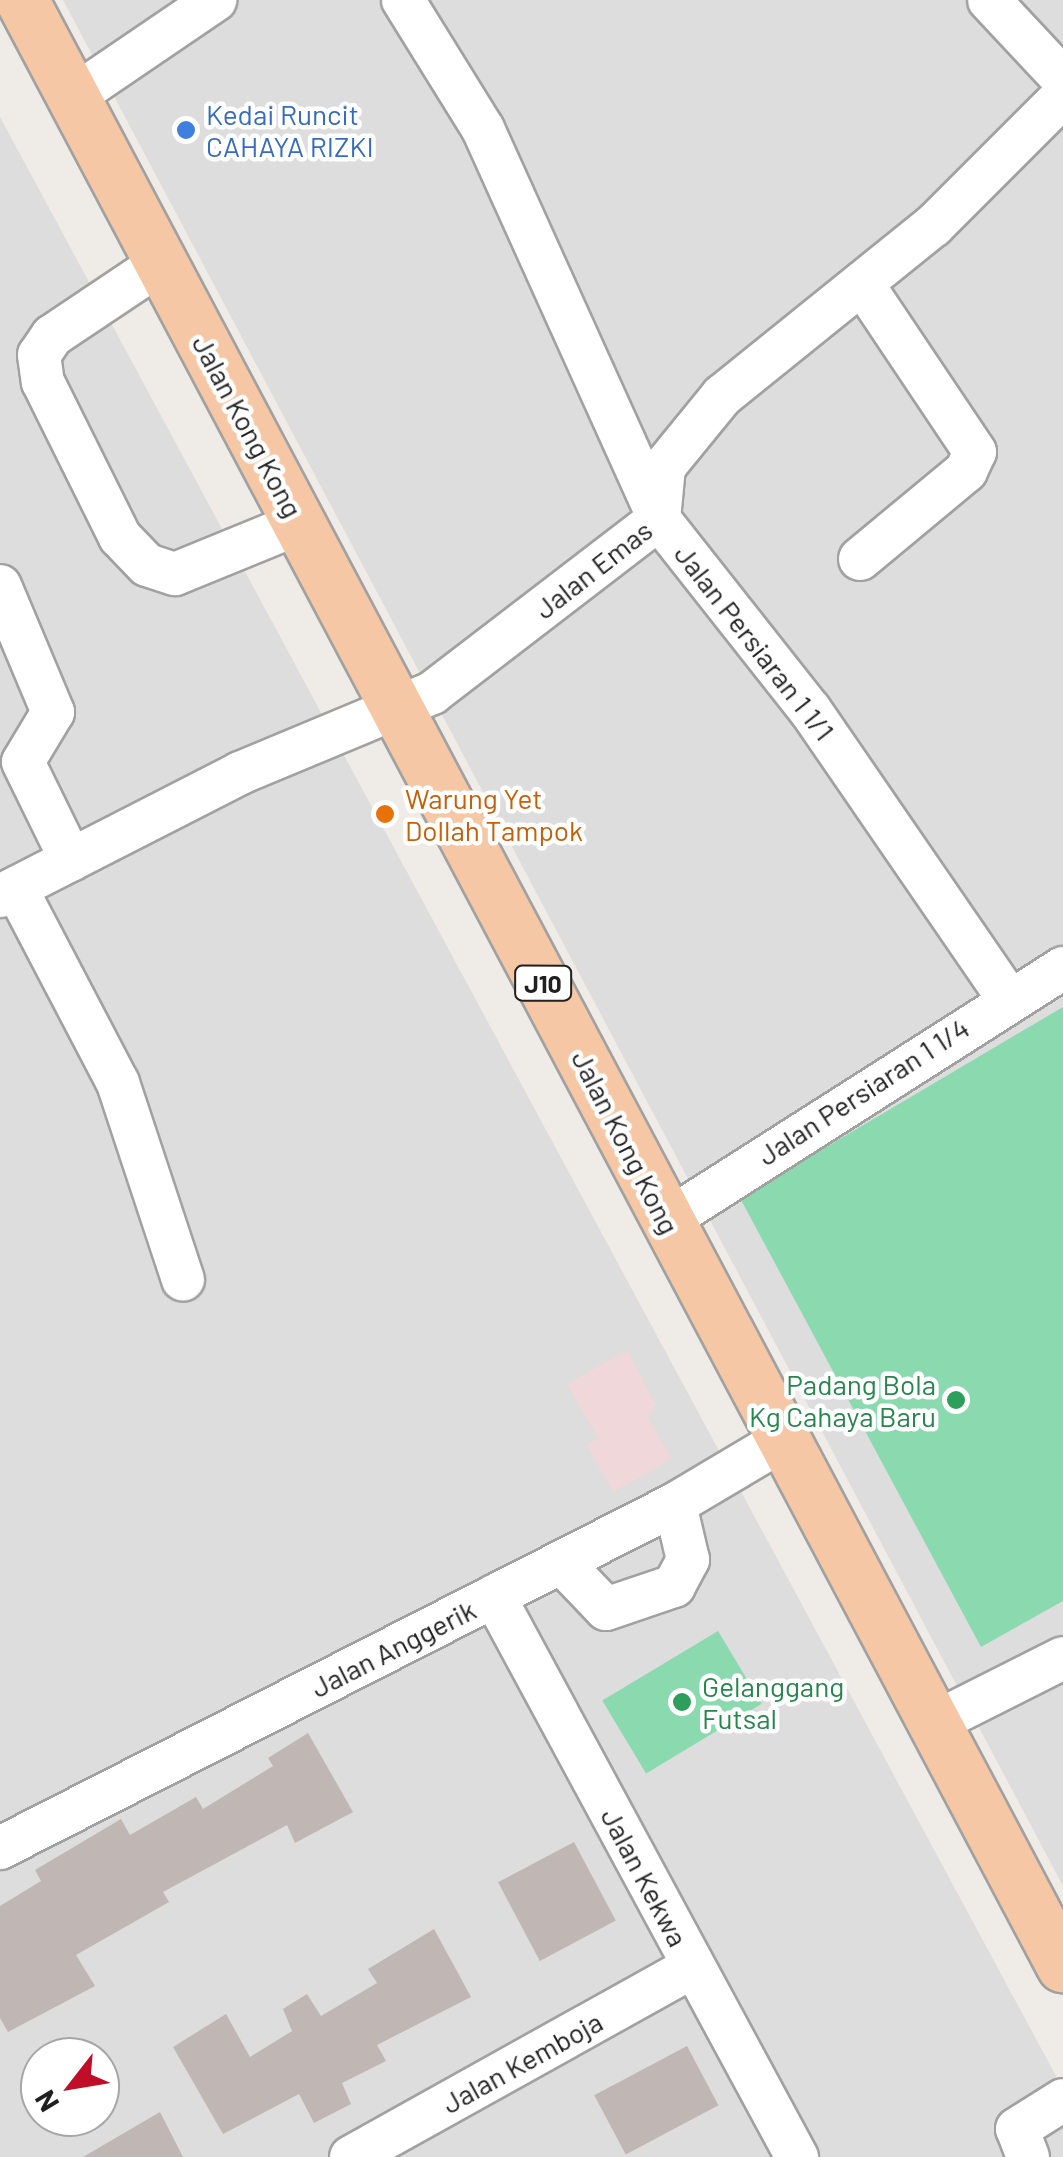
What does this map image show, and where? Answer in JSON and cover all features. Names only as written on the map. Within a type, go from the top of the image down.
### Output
[{"type":"main road","name":"Jalan Kong Kong","points":[[22,0],[400,707],[666,1220],[1063,1966]]},
{"type":"street","points":[[74,96],[215,0]]},
{"type":"street","name":"Jalan Persiaran 1 1/1","points":[[403,0],[483,129],[659,519],[810,710],[1007,997]]},
{"type":"street","points":[[989,0],[1063,80]]},
{"type":"street","name":"Jalan Emas","points":[[8,892],[240,774],[432,693],[659,519],[664,467],[722,396],[933,226],[1063,96]]},
{"type":"street","points":[[161,264],[52,336],[38,355],[43,382],[120,538],[147,564],[175,574],[300,524]]},
{"type":"street","points":[[860,559],[966,471],[975,452],[862,283]]},
{"type":"street","points":[[0,586],[53,712],[23,762],[71,860]]},
{"type":"street","points":[[8,892],[118,1083],[183,1280]]},
{"type":"street","name":"Jalan Persiaran 1 1/4","points":[[666,1220],[1007,997],[1063,968]]},
{"type":"street","name":"Jalan Anggerik","points":[[0,1848],[675,1504],[783,1440]]},
{"type":"street","points":[[561,1562],[606,1609],[674,1586],[688,1560],[675,1504]]},
{"type":"street","name":"Jalan Kekwa","points":[[494,1596],[797,2157]]},
{"type":"street","points":[[934,1723],[1063,1658]]},
{"type":"street","name":"Jalan Kemboja","points":[[351,2157],[694,1967]]},
{"type":"street","points":[[1028,2157],[1017,2129],[1063,2100]]},
{"type":"shaded area","points":[[63,0],[1063,0],[1063,1886]]},
{"type":"shaded area","points":[[0,117],[1063,2089],[1063,2157],[0,2157]]},
{"type":"shaded area","points":[[627,1350],[656,1405],[648,1417],[672,1459],[613,1492],[587,1445],[598,1438],[567,1384]]},
{"type":"green space","name":"Padang Bola Kg Cahaya Baru","points":[[1063,1007],[1063,1601],[981,1647],[740,1198]]},
{"type":"green space","name":"Gelanggang Futsal","points":[[718,1631],[762,1704],[646,1773],[602,1701]]},
{"type":"building","points":[[308,1733],[353,1812],[295,1843],[287,1825],[163,1892],[169,1902],[76,1955],[95,1986],[8,2032],[0,2018],[0,1906],[41,1881],[35,1870],[121,1819],[130,1835],[196,1797],[203,1809],[273,1766],[268,1758]]},
{"type":"building","points":[[574,1842],[616,1921],[540,1961],[498,1882]]},
{"type":"building","points":[[434,1929],[471,1997],[377,2045],[386,2061],[342,2083],[351,2104],[314,2123],[299,2094],[223,2134],[173,2047],[226,2014],[250,2057],[292,2031],[283,2009],[307,1994],[321,2016],[377,1983],[368,1969]]},
{"type":"building","points":[[687,2046],[718,2105],[626,2154],[594,2095]]},
{"type":"building","points":[[160,2112],[183,2157],[83,2157]]},
{"type":"place","name":"Kedai Runcit CAHAYA RIZKI","points":[[186,130]]},
{"type":"place","name":"Warung Yet Dollah Tampok","points":[[385,814]]},
{"type":"place","name":"Padang Bola Kg Cahaya Baru","points":[[956,1400]]},
{"type":"place","name":"Gelanggang Futsal","points":[[682,1702]]}]
